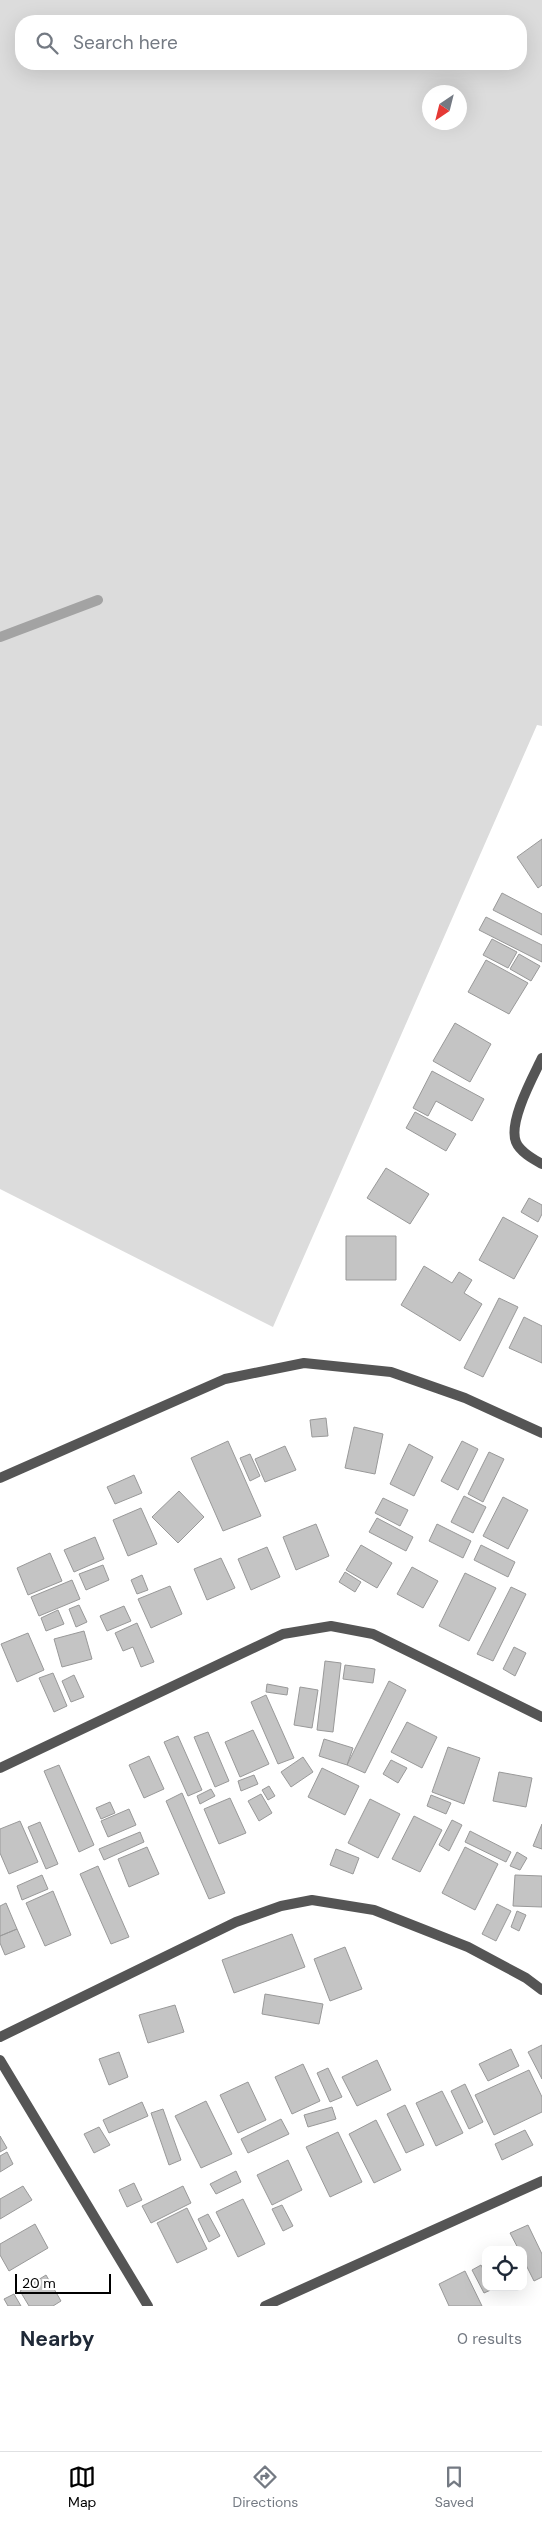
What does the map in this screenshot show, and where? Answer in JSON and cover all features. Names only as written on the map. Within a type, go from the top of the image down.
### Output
[{"type":"street","points":[[542,1058],[525,1094],[516,1122],[515,1142],[525,1153],[542,1164]]},
{"type":"street","points":[[0,1478],[225,1379],[304,1363],[392,1372],[465,1398],[542,1433]]},
{"type":"street","points":[[0,1768],[284,1634],[331,1626],[373,1634],[542,1717]]},
{"type":"street","points":[[0,2037],[236,1922],[281,1906],[312,1900],[374,1910],[468,1948],[526,1978],[542,1990]]},
{"type":"street","points":[[0,2060],[148,2306]]},
{"type":"street","points":[[265,2306],[542,2181]]},
{"type":"shaded area","points":[[0,0],[542,0],[542,726],[537,725],[273,1327],[0,1189]]},
{"type":"building","points":[[542,839],[542,885],[538,888],[517,857]]},
{"type":"building","points":[[502,893],[542,914],[542,935],[493,910]]},
{"type":"building","points":[[486,917],[542,945],[542,962],[479,930]]},
{"type":"building","points":[[492,939],[517,952],[508,968],[483,955]]},
{"type":"building","points":[[519,954],[540,966],[531,981],[510,969]]},
{"type":"building","points":[[486,960],[528,983],[509,1014],[468,992]]},
{"type":"building","points":[[455,1023],[491,1044],[470,1082],[433,1061]]},
{"type":"building","points":[[432,1071],[484,1099],[472,1121],[436,1101],[428,1116],[413,1108]]},
{"type":"building","points":[[415,1112],[456,1134],[446,1151],[406,1128]]},
{"type":"building","points":[[386,1168],[429,1194],[410,1224],[367,1198]]},
{"type":"building","points":[[529,1198],[542,1205],[542,1214],[538,1222],[521,1212]]},
{"type":"building","points":[[503,1217],[538,1236],[514,1279],[479,1260]]},
{"type":"building","points":[[346,1236],[396,1236],[396,1280],[346,1280]]},
{"type":"building","points":[[424,1266],[452,1283],[459,1272],[472,1280],[464,1293],[482,1304],[460,1341],[401,1305]]},
{"type":"building","points":[[499,1298],[518,1307],[483,1377],[464,1368]]},
{"type":"building","points":[[524,1317],[542,1326],[542,1363],[509,1348]]},
{"type":"building","points":[[326,1418],[328,1436],[312,1437],[310,1420]]},
{"type":"building","points":[[354,1427],[383,1434],[375,1474],[345,1468]]},
{"type":"building","points":[[228,1441],[261,1516],[223,1531],[191,1458]]},
{"type":"building","points":[[462,1441],[478,1449],[458,1490],[441,1481]]},
{"type":"building","points":[[409,1444],[433,1457],[414,1496],[390,1484]]},
{"type":"building","points":[[285,1446],[296,1470],[265,1482],[255,1459]]},
{"type":"building","points":[[489,1452],[504,1459],[483,1502],[468,1494]]},
{"type":"building","points":[[250,1454],[260,1476],[250,1481],[240,1458]]},
{"type":"building","points":[[134,1475],[142,1493],[115,1504],[107,1487]]},
{"type":"building","points":[[179,1491],[204,1517],[178,1543],[152,1517]]},
{"type":"building","points":[[464,1496],[486,1507],[473,1533],[451,1522]]},
{"type":"building","points":[[503,1497],[528,1510],[508,1549],[483,1536]]},
{"type":"building","points":[[383,1498],[408,1510],[400,1526],[375,1513]]},
{"type":"building","points":[[141,1508],[157,1544],[128,1556],[113,1520]]},
{"type":"building","points":[[377,1518],[413,1537],[406,1551],[369,1532]]},
{"type":"building","points":[[316,1524],[329,1556],[296,1570],[283,1537]]},
{"type":"building","points":[[437,1524],[471,1541],[463,1558],[429,1541]]},
{"type":"building","points":[[95,1537],[104,1559],[74,1572],[64,1550]]},
{"type":"building","points":[[361,1545],[392,1563],[377,1588],[346,1570]]},
{"type":"building","points":[[481,1545],[515,1562],[508,1577],[474,1560]]},
{"type":"building","points":[[267,1547],[280,1577],[251,1590],[238,1559]]},
{"type":"building","points":[[50,1553],[62,1581],[28,1595],[17,1568]]},
{"type":"building","points":[[221,1558],[235,1588],[207,1600],[194,1569]]},
{"type":"building","points":[[103,1565],[109,1580],[86,1590],[79,1574]]},
{"type":"building","points":[[412,1567],[438,1581],[423,1608],[397,1594]]},
{"type":"building","points":[[345,1572],[361,1582],[355,1592],[339,1582]]},
{"type":"building","points":[[465,1573],[496,1588],[469,1641],[439,1626]]},
{"type":"building","points":[[142,1575],[148,1590],[137,1594],[131,1580]]},
{"type":"building","points":[[72,1580],[80,1599],[39,1616],[31,1597]]},
{"type":"building","points":[[170,1586],[182,1614],[151,1628],[138,1599]]},
{"type":"building","points":[[511,1587],[526,1594],[493,1661],[477,1654]]},
{"type":"building","points":[[79,1605],[87,1622],[76,1627],[69,1609]]},
{"type":"building","points":[[124,1606],[131,1621],[107,1631],[100,1616]]},
{"type":"building","points":[[58,1610],[64,1624],[46,1631],[41,1618]]},
{"type":"building","points":[[137,1623],[154,1662],[141,1667],[133,1647],[123,1651],[115,1633]]},
{"type":"building","points":[[84,1631],[92,1659],[62,1667],[54,1639]]},
{"type":"building","points":[[28,1633],[44,1670],[17,1682],[1,1644]]},
{"type":"building","points":[[514,1647],[526,1653],[515,1676],[503,1669]]},
{"type":"building","points":[[325,1661],[341,1663],[333,1732],[317,1730]]},
{"type":"building","points":[[345,1665],[375,1669],[373,1683],[343,1679]]},
{"type":"building","points":[[53,1673],[67,1706],[54,1712],[39,1678]]},
{"type":"building","points":[[74,1675],[84,1697],[71,1702],[62,1681]]},
{"type":"building","points":[[389,1681],[406,1690],[365,1773],[347,1765]]},
{"type":"building","points":[[267,1684],[288,1688],[287,1695],[266,1692]]},
{"type":"building","points":[[300,1687],[318,1690],[312,1728],[294,1725]]},
{"type":"building","points":[[266,1695],[294,1758],[278,1764],[251,1702]]},
{"type":"building","points":[[407,1722],[437,1737],[422,1768],[391,1752]]},
{"type":"building","points":[[253,1730],[269,1764],[240,1777],[225,1742]]},
{"type":"building","points":[[208,1732],[229,1781],[215,1787],[194,1737]]},
{"type":"building","points":[[178,1736],[202,1790],[188,1796],[164,1742]]},
{"type":"building","points":[[324,1739],[353,1748],[347,1765],[319,1756]]},
{"type":"building","points":[[448,1747],[480,1758],[464,1804],[432,1792]]},
{"type":"building","points":[[149,1756],[164,1789],[144,1798],[129,1765]]},
{"type":"building","points":[[303,1757],[313,1772],[291,1787],[281,1772]]},
{"type":"building","points":[[391,1760],[407,1768],[398,1783],[383,1774]]},
{"type":"building","points":[[59,1765],[94,1845],[79,1852],[44,1771]]},
{"type":"building","points":[[322,1768],[359,1786],[345,1815],[308,1797]]},
{"type":"building","points":[[499,1772],[532,1778],[526,1807],[493,1801]]},
{"type":"building","points":[[254,1775],[258,1784],[241,1791],[238,1781]]},
{"type":"building","points":[[269,1786],[275,1796],[268,1800],[262,1790]]},
{"type":"building","points":[[211,1789],[215,1796],[200,1804],[197,1796]]},
{"type":"building","points":[[182,1793],[225,1893],[209,1899],[166,1801]]},
{"type":"building","points":[[261,1794],[272,1813],[259,1821],[248,1801]]},
{"type":"building","points":[[431,1795],[451,1803],[446,1814],[427,1806]]},
{"type":"building","points":[[230,1798],[246,1833],[219,1844],[204,1809]]},
{"type":"building","points":[[370,1799],[400,1814],[378,1858],[348,1843]]},
{"type":"building","points":[[110,1802],[115,1813],[101,1819],[96,1808]]},
{"type":"building","points":[[129,1809],[136,1825],[108,1837],[101,1821]]},
{"type":"building","points":[[414,1816],[442,1830],[420,1872],[392,1859]]},
{"type":"building","points":[[452,1820],[462,1825],[449,1851],[439,1845]]},
{"type":"building","points":[[20,1821],[38,1862],[9,1874],[0,1853],[0,1829]]},
{"type":"building","points":[[40,1822],[58,1864],[46,1869],[28,1827]]},
{"type":"building","points":[[542,1824],[542,1849],[533,1846]]},
{"type":"building","points":[[470,1831],[511,1852],[506,1862],[465,1842]]},
{"type":"building","points":[[140,1832],[144,1842],[104,1860],[99,1849]]},
{"type":"building","points":[[147,1847],[159,1874],[129,1887],[118,1859]]},
{"type":"building","points":[[465,1847],[498,1864],[475,1910],[442,1893]]},
{"type":"building","points":[[336,1849],[359,1858],[353,1874],[330,1865]]},
{"type":"building","points":[[517,1852],[527,1858],[520,1870],[510,1866]]},
{"type":"building","points":[[98,1866],[129,1937],[111,1944],[80,1874]]},
{"type":"building","points":[[42,1875],[48,1889],[22,1900],[17,1886]]},
{"type":"building","points":[[515,1875],[542,1876],[542,1907],[513,1906]]},
{"type":"building","points":[[53,1891],[71,1935],[45,1946],[26,1903]]},
{"type":"building","points":[[6,1903],[17,1929],[0,1936],[0,1906]]},
{"type":"building","points":[[497,1904],[511,1911],[496,1941],[482,1934]]},
{"type":"building","points":[[517,1911],[526,1915],[519,1931],[511,1927]]},
{"type":"building","points":[[17,1929],[25,1947],[5,1955],[0,1943],[0,1936]]},
{"type":"building","points":[[292,1934],[305,1967],[234,1993],[222,1960]]},
{"type":"building","points":[[345,1947],[362,1989],[330,2001],[314,1959]]},
{"type":"building","points":[[265,1994],[323,2004],[319,2024],[262,2014]]},
{"type":"building","points":[[175,2005],[184,2032],[148,2043],[139,2015]]},
{"type":"building","points":[[542,2045],[542,2079],[528,2052]]},
{"type":"building","points":[[511,2049],[519,2066],[488,2081],[479,2064]]},
{"type":"building","points":[[119,2052],[128,2077],[109,2085],[99,2059]]},
{"type":"building","points":[[377,2060],[391,2090],[357,2106],[342,2077]]},
{"type":"building","points":[[303,2064],[320,2101],[292,2114],[275,2077]]},
{"type":"building","points":[[328,2068],[342,2097],[330,2102],[317,2073]]},
{"type":"building","points":[[529,2070],[542,2097],[542,2112],[494,2135],[475,2095]]},
{"type":"building","points":[[248,2082],[266,2120],[238,2133],[220,2095]]},
{"type":"building","points":[[465,2084],[483,2122],[469,2129],[451,2091]]},
{"type":"building","points":[[442,2091],[463,2133],[436,2146],[416,2103]]},
{"type":"building","points":[[206,2101],[232,2154],[201,2168],[175,2116]]},
{"type":"building","points":[[142,2102],[148,2116],[109,2133],[103,2120]]},
{"type":"building","points":[[405,2105],[424,2145],[406,2153],[387,2114]]},
{"type":"building","points":[[332,2107],[336,2119],[308,2127],[304,2115]]},
{"type":"building","points":[[163,2109],[181,2160],[169,2165],[151,2113]]},
{"type":"building","points":[[281,2119],[289,2134],[248,2153],[241,2139]]},
{"type":"building","points":[[376,2120],[401,2170],[374,2183],[349,2134]]},
{"type":"building","points":[[99,2127],[110,2145],[94,2153],[84,2134]]},
{"type":"building","points":[[525,2130],[533,2145],[502,2160],[495,2144]]},
{"type":"building","points":[[338,2132],[362,2182],[330,2197],[306,2147]]},
{"type":"building","points":[[0,2136],[7,2148],[0,2152]]},
{"type":"building","points":[[7,2152],[13,2164],[0,2172],[0,2156]]},
{"type":"building","points":[[288,2160],[302,2190],[272,2205],[257,2175]]},
{"type":"building","points":[[236,2171],[241,2182],[216,2194],[210,2184]]},
{"type":"building","points":[[134,2183],[142,2200],[127,2207],[119,2190]]},
{"type":"building","points":[[23,2186],[32,2200],[0,2219],[0,2199]]},
{"type":"building","points":[[183,2186],[191,2203],[151,2223],[142,2206]]},
{"type":"building","points":[[243,2199],[265,2244],[238,2257],[216,2212]]},
{"type":"building","points":[[282,2205],[293,2226],[283,2231],[272,2209]]},
{"type":"building","points":[[187,2208],[207,2249],[177,2263],[157,2223]]},
{"type":"building","points":[[208,2214],[220,2236],[209,2242],[198,2219]]},
{"type":"building","points":[[35,2224],[48,2248],[9,2271],[0,2255],[0,2244]]},
{"type":"building","points":[[528,2225],[542,2254],[542,2277],[534,2281],[527,2267],[527,2246],[517,2246],[510,2233]]},
{"type":"building","points":[[481,2265],[482,2289],[472,2270]]},
{"type":"building","points":[[465,2271],[482,2306],[449,2306],[439,2284]]},
{"type":"building","points":[[46,2275],[61,2301],[53,2306],[29,2306],[20,2291]]},
{"type":"building","points":[[14,2294],[21,2306],[8,2306],[4,2299]]},
{"type":"waterway","points":[[0,637],[98,600]]}]
